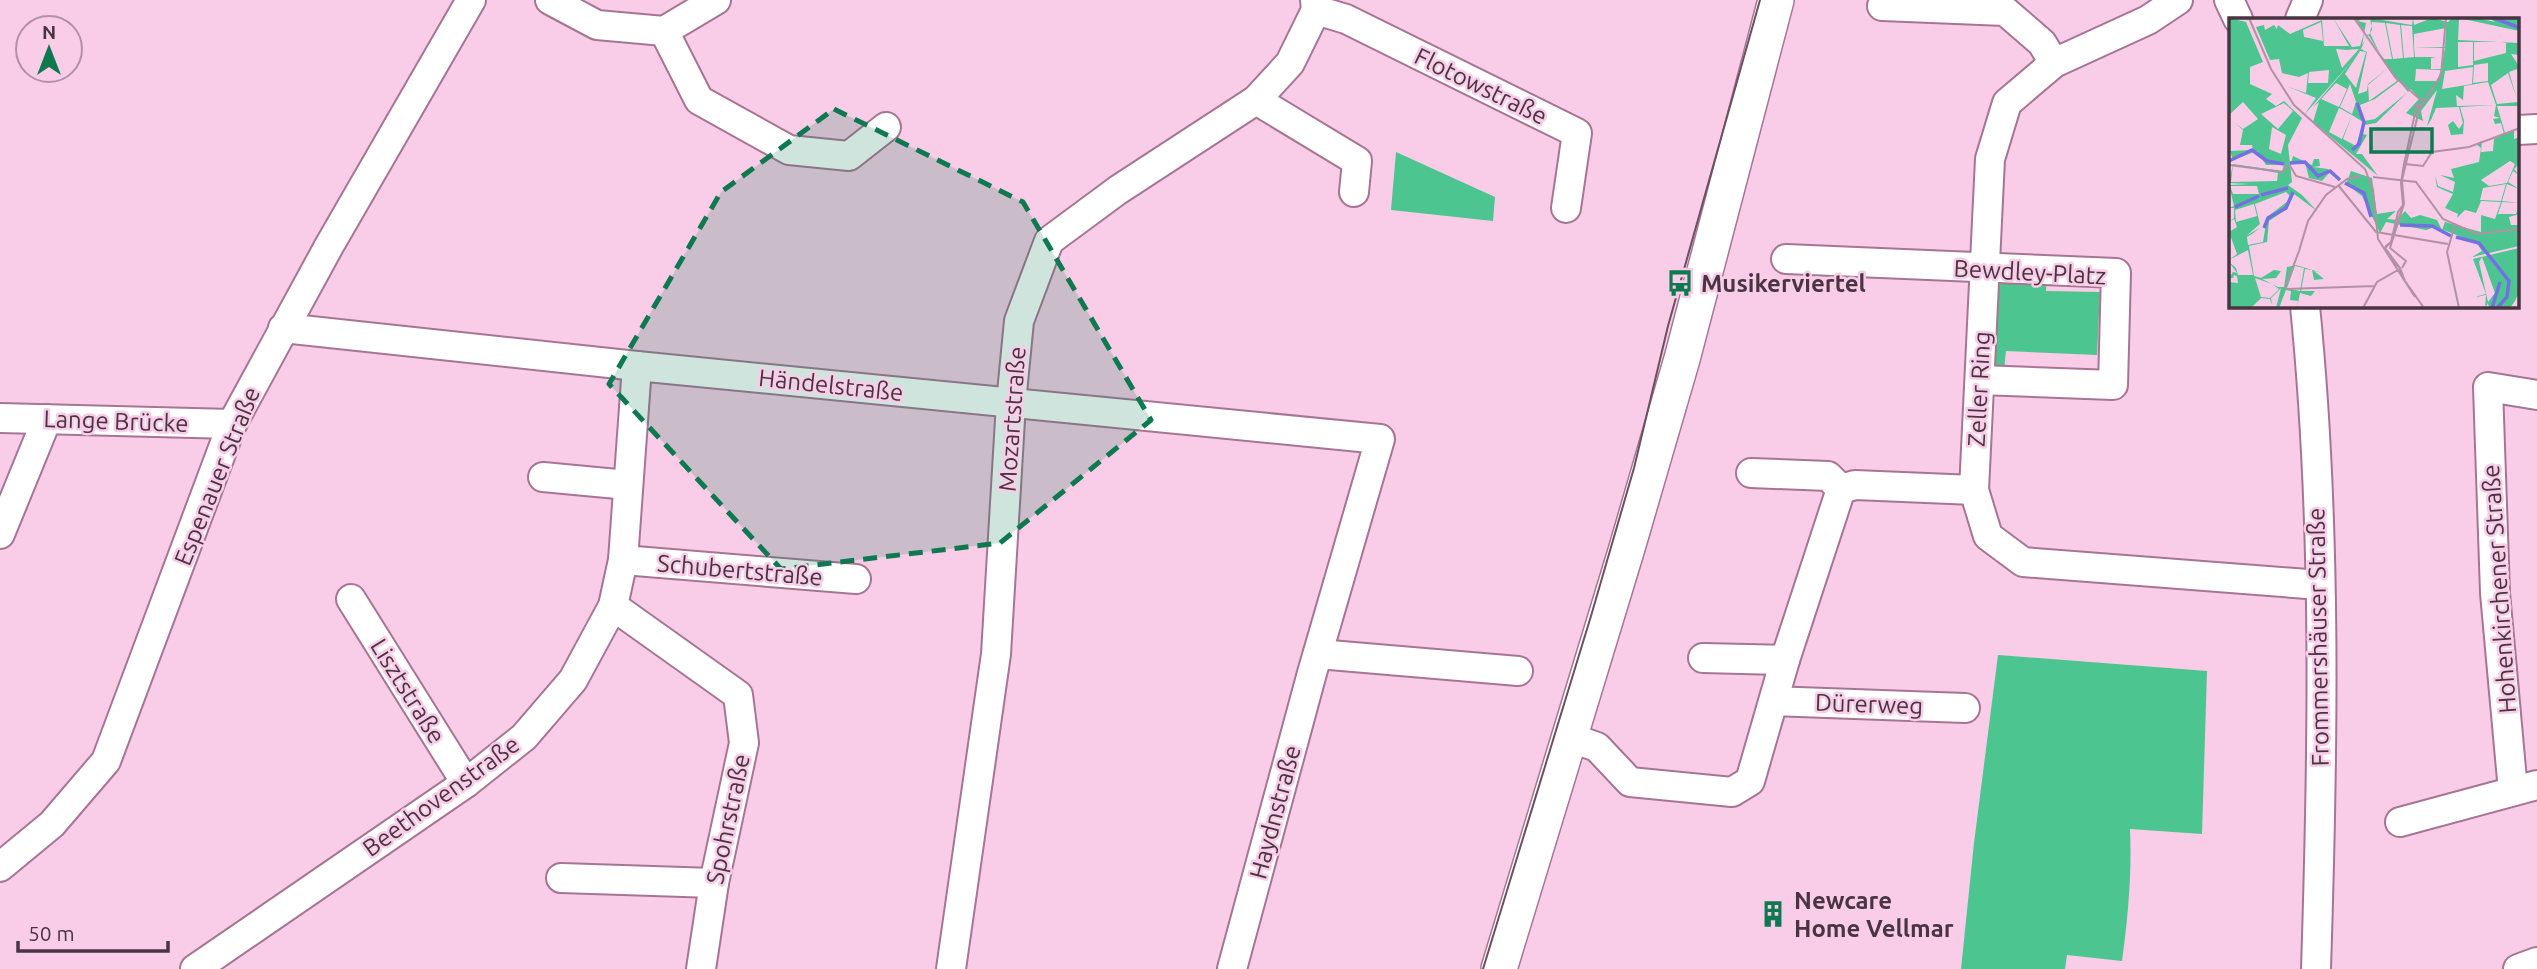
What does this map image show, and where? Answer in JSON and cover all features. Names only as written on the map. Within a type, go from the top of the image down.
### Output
[{"type":"main road","points":[[1499,969],[1678,371],[1776,0]]},
{"type":"street","name":"Espenauer Straße","points":[[0,867],[52,824],[106,761],[232,424],[283,328],[471,0]]},
{"type":"street","points":[[550,0],[597,25],[664,31],[716,0]]},
{"type":"street","name":"Zeller Ring","points":[[2178,0],[2148,20],[2053,63],[2007,103],[1990,159],[1974,490],[1989,536],[2023,562],[2320,585]]},
{"type":"street","points":[[2229,0],[2238,18]]},
{"type":"street","points":[[2300,18],[2308,0]]},
{"type":"street","name":"Mozartstraße","points":[[951,969],[996,654],[1011,403],[1019,321],[1049,241],[1118,190],[1256,100],[1290,63],[1316,5]]},
{"type":"street","name":"Flotowstraße","points":[[1316,5],[1577,133],[1566,208]]},
{"type":"street","points":[[1882,6],[2005,11],[2042,43],[2053,63]]},
{"type":"street","points":[[664,31],[699,100],[789,150],[849,156],[886,127]]},
{"type":"street","points":[[1256,100],[1357,161],[1354,192]]},
{"type":"street","name":"Bewdley-Platz","points":[[1786,259],[2116,273],[2113,385],[1980,380]]},
{"type":"street","name":"Frommershäuser Straße","points":[[2305,308],[2320,585],[2320,844],[2316,969]]},
{"type":"street","name":"Händelstraße","points":[[283,328],[637,366],[1380,439]]},
{"type":"street","name":"Beethovenstraße","points":[[195,969],[466,783],[524,737],[573,680],[613,606],[623,560],[637,366]]},
{"type":"street","name":"Hohenkirchener Straße","points":[[2525,788],[2495,593],[2488,387],[2537,395]]},
{"type":"street","name":"Lange Brücke","points":[[0,418],[232,424]]},
{"type":"street","points":[[0,534],[47,419]]},
{"type":"street","name":"Haydnstraße","points":[[1232,969],[1380,439]]},
{"type":"street","points":[[1751,473],[1828,476],[1841,489]]},
{"type":"street","points":[[543,477],[628,485]]},
{"type":"street","points":[[1841,489],[1855,485],[1974,490]]},
{"type":"street","points":[[1569,737],[1597,747],[1630,782],[1732,792],[1750,781],[1785,660],[1841,489]]},
{"type":"street","name":"Schubertstraße","points":[[623,560],[856,579]]},
{"type":"street","name":"Lisztstraße","points":[[351,599],[466,783]]},
{"type":"street","name":"Spohrstraße","points":[[613,606],[738,695],[744,743],[714,883],[701,969]]},
{"type":"street","points":[[1318,654],[1518,671]]},
{"type":"street","points":[[1703,658],[1785,660]]},
{"type":"street","name":"Dürerweg","points":[[1774,701],[1965,708]]},
{"type":"street","points":[[2400,822],[2525,788]]},
{"type":"street","points":[[561,878],[714,883]]},
{"type":"street","points":[[2518,969],[2537,962]]},
{"type":"highlighted area","points":[[834,109],[1023,202],[1151,420],[1000,543],[781,569],[609,384],[721,192]]},
{"type":"green space","points":[[1396,152],[1495,197],[1493,221],[1391,210]]},
{"type":"green space","points":[[1993,269],[2047,271],[2046,291],[2100,292],[2097,355],[2006,351],[2004,370],[1999,370],[1990,360]]},
{"type":"green space","points":[[1998,655],[2207,671],[2202,834],[2130,829],[2129,895],[2122,961],[2067,955],[2065,969],[1961,969]]},
{"type":"tram line","points":[[1483,969],[1634,468],[1668,326],[1760,0]]},
{"type":"place","name":"Musikerviertel","points":[[1680,283]]},
{"type":"place","name":"Newcare Home Vellmar","points":[[1773,914]]}]
